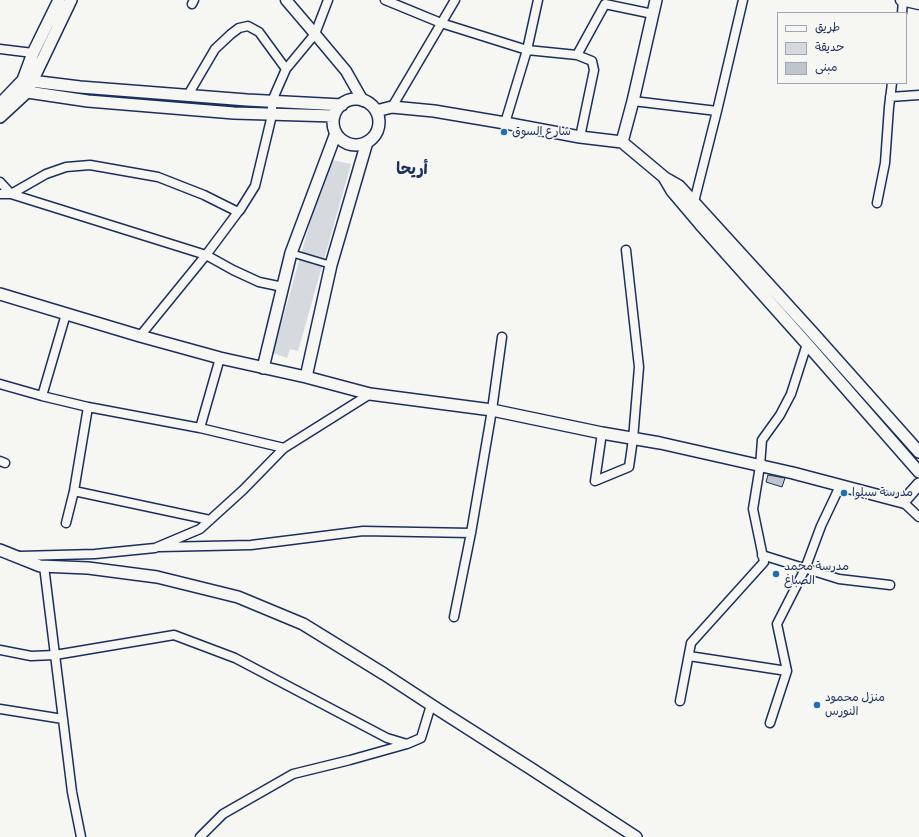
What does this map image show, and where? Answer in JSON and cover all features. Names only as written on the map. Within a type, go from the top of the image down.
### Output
[{"type":"main road","points":[[0,117],[27,92],[27,81],[33,53],[59,0]]},
{"type":"main road","points":[[0,104],[14,90],[27,81],[71,0]]},
{"type":"main road","points":[[622,142],[656,0]]},
{"type":"main road","points":[[27,81],[80,87],[342,105]]},
{"type":"main road","points":[[14,90],[88,101],[234,113],[334,116]]},
{"type":"main road","points":[[350,100],[363,101],[372,106],[376,111],[379,118],[379,125],[373,138],[360,145],[353,145],[341,139],[336,133],[334,127],[334,116],[342,105],[350,100]]},
{"type":"main road","points":[[376,111],[392,107],[434,111],[580,137],[622,142],[665,178],[679,186],[918,449]]},
{"type":"main road","points":[[263,368],[291,253],[336,133]]},
{"type":"main road","points":[[306,377],[331,265],[367,142]]},
{"type":"main road","points":[[665,178],[672,191],[700,224],[919,472]]},
{"type":"main road","points":[[0,294],[140,336],[220,358],[306,377],[370,394],[492,410],[633,438],[793,473],[903,502],[919,484]]},
{"type":"main road","points":[[0,550],[40,566],[88,568],[157,576],[238,597],[303,624],[384,674],[636,837]]},
{"type":"street","points":[[286,0],[346,71],[363,101]]},
{"type":"street","points":[[140,336],[206,255],[240,210],[255,186],[272,115],[272,101],[286,69],[315,34],[328,0]]},
{"type":"street","points":[[385,0],[441,23],[527,50],[577,55],[592,61],[594,70],[580,137]]},
{"type":"street","points":[[392,107],[455,0]]},
{"type":"street","points":[[505,123],[527,50],[538,0]]},
{"type":"street","points":[[694,202],[743,0]]},
{"type":"street","points":[[902,12],[902,0],[919,4]]},
{"type":"street","points":[[577,55],[605,4],[653,14]]},
{"type":"street","points":[[188,95],[215,49],[239,28],[248,26],[259,32],[286,69]]},
{"type":"street","points":[[0,49],[33,53]]},
{"type":"street","points":[[878,203],[885,164],[892,84]]},
{"type":"street","points":[[890,97],[919,95]]},
{"type":"street","points":[[633,101],[717,111]]},
{"type":"street","points":[[10,194],[46,174],[66,167],[90,165],[158,176],[204,195],[238,212]]},
{"type":"street","points":[[0,182],[10,194]]},
{"type":"street","points":[[0,194],[10,194],[206,255],[259,282],[283,287]]},
{"type":"street","points":[[602,433],[595,481],[629,467],[633,438],[639,367],[626,250]]},
{"type":"street","points":[[291,253],[331,265]]},
{"type":"street","points":[[42,396],[66,314]]},
{"type":"street","points":[[454,617],[471,533],[492,410],[502,337]]},
{"type":"street","points":[[680,701],[691,643],[764,562],[753,509],[760,466],[762,440],[780,415],[791,394],[807,344]]},
{"type":"street","points":[[200,428],[220,358]]},
{"type":"street","points":[[0,384],[88,407],[200,428],[284,448]]},
{"type":"street","points":[[155,548],[200,529],[243,490],[284,448],[370,394]]},
{"type":"street","points":[[66,523],[74,491],[88,407]]},
{"type":"street","points":[[770,723],[787,671],[777,624],[805,569],[821,526],[840,486]]},
{"type":"street","points":[[74,491],[210,520]]},
{"type":"street","points":[[903,502],[919,517]]},
{"type":"street","points":[[15,556],[95,554],[155,548],[251,545],[363,531],[471,533]]},
{"type":"street","points":[[762,555],[839,579],[890,585]]},
{"type":"street","points":[[44,566],[72,792],[80,837]]},
{"type":"street","points":[[0,650],[31,656],[55,655],[174,635],[235,658],[387,738],[407,744]]},
{"type":"street","points":[[689,656],[787,671]]},
{"type":"street","points":[[200,837],[223,814],[293,774],[407,744],[421,738],[431,705]]},
{"type":"street","points":[[0,709],[63,719]]},
{"type":"green space","points":[[328,159],[351,164],[298,351],[290,349],[287,358],[273,353]]},
{"type":"building","points":[[768,475],[785,478],[782,487],[766,482]]},
{"type":"place","name":"شارع السوق","points":[[504,132]]},
{"type":"place","name":"مدرسة سبلوا","points":[[844,493]]},
{"type":"place","name":"مدرسة محمد الصباغ","points":[[776,574]]},
{"type":"place","name":"منزل محمود النورس","points":[[817,705]]},
{"type":"district","name":"أريحا","points":[[412,170]]}]
